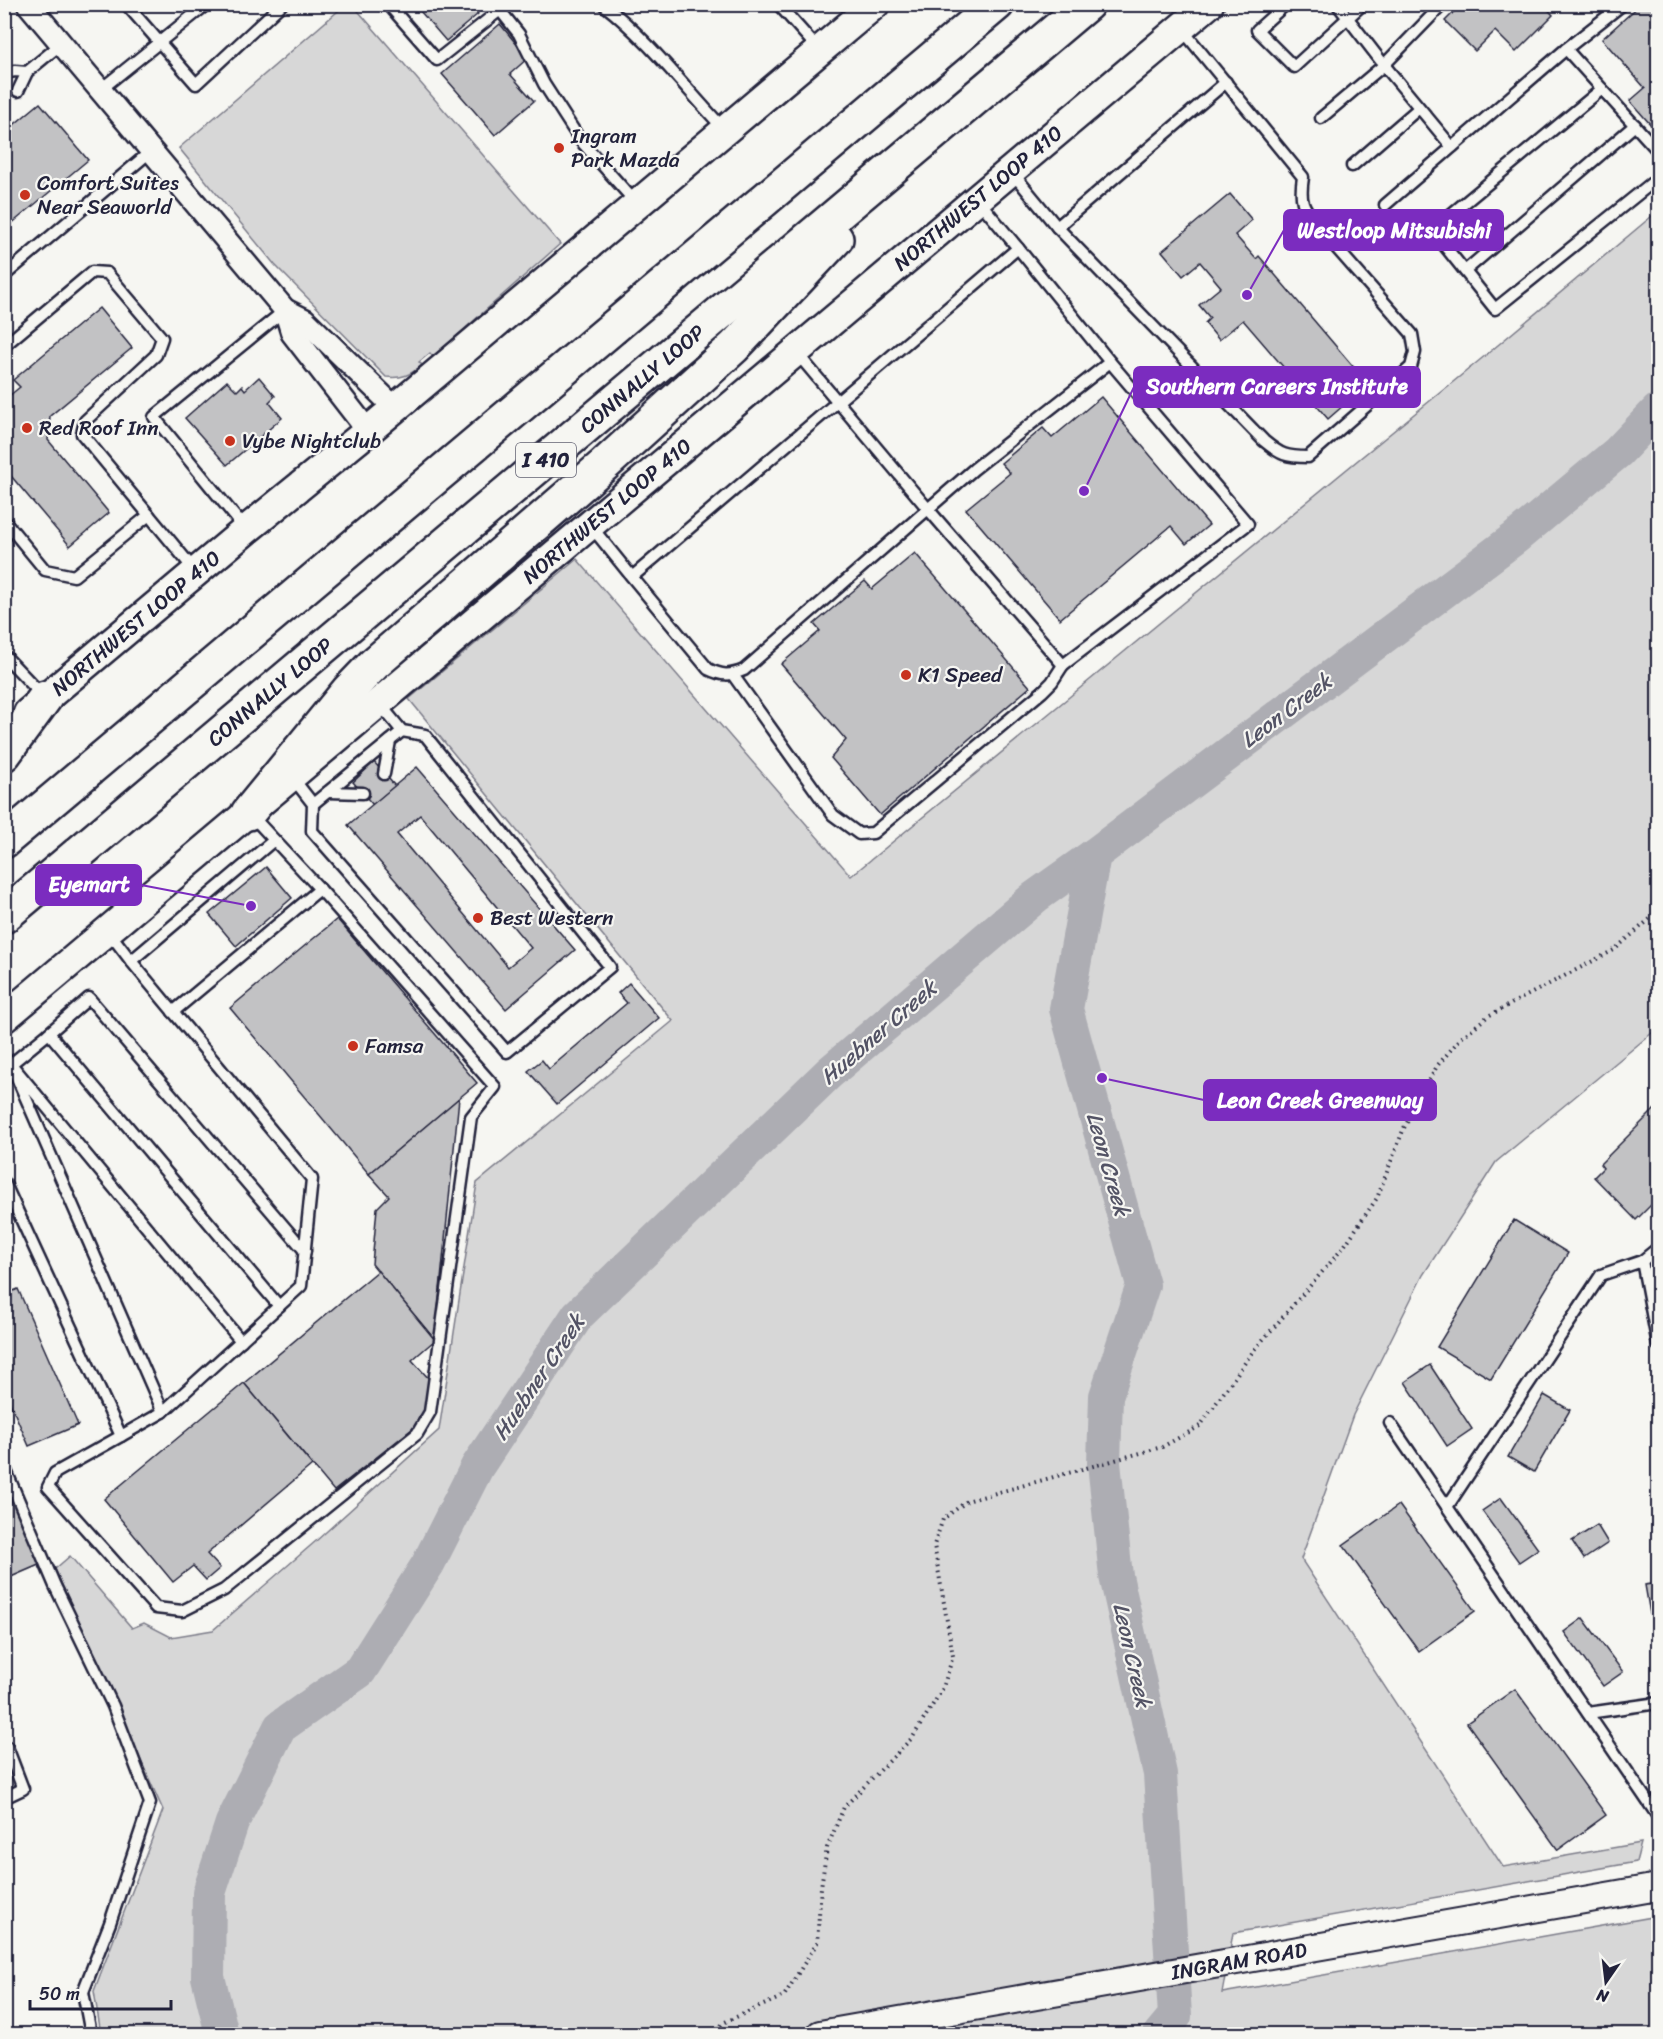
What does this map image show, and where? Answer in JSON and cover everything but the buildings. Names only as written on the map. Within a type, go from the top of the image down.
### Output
[{"type":"highway","name":"I 410","points":[[4,841],[997,4]]},
{"type":"highway","name":"CONNALLY LOOP","points":[[4,916],[1087,4]]},
{"type":"highway","points":[[248,813],[348,691],[374,664],[603,465],[734,347],[952,119]]},
{"type":"highway","points":[[4,754],[45,698]]},
{"type":"main road","name":"NORTHWEST LOOP 410","points":[[4,733],[368,431],[875,4]]},
{"type":"main road","name":"NORTHWEST LOOP 410","points":[[4,1018],[1209,4]]},
{"type":"street","points":[[28,4],[285,310],[292,333],[368,431]]},
{"type":"street","points":[[285,310],[305,320],[395,408]]},
{"type":"street","name":"INGRAM ROAD","points":[[820,2034],[1650,1889]]},
{"type":"lane","points":[[126,4],[196,84],[282,4]]},
{"type":"lane","points":[[100,90],[207,4]]},
{"type":"lane","points":[[388,4],[437,60],[497,7],[519,34],[544,84],[580,140],[637,205]]},
{"type":"lane","points":[[603,4],[655,53],[725,130]]},
{"type":"lane","points":[[778,4],[820,51]]},
{"type":"lane","points":[[1286,4],[1257,30],[1294,67],[1363,4]]},
{"type":"lane","points":[[1337,4],[1452,147]]},
{"type":"lane","points":[[1321,118],[1384,65],[1443,4]]},
{"type":"lane","points":[[1385,205],[1566,49],[1623,4]]},
{"type":"lane","points":[[1011,171],[1057,227],[1264,441],[1280,454],[1290,457],[1308,457],[1411,367],[1415,352],[1412,334],[1318,227],[1305,209],[1300,196],[1303,177],[1180,28]]},
{"type":"lane","points":[[18,91],[27,72],[61,44]]},
{"type":"lane","points":[[1566,49],[1659,151]]},
{"type":"lane","points":[[4,73],[27,72]]},
{"type":"lane","points":[[1057,227],[1226,82]]},
{"type":"lane","points":[[1602,89],[1432,230],[1495,309],[1659,178]]},
{"type":"lane","points":[[1352,166],[1419,108]]},
{"type":"lane","points":[[1465,271],[1635,125]]},
{"type":"lane","points":[[4,276],[151,151]]},
{"type":"lane","points":[[733,675],[833,815],[859,834],[873,833],[1042,692],[1063,665],[1248,524],[1110,362],[977,200]]},
{"type":"lane","points":[[632,577],[1018,248]]},
{"type":"lane","points":[[4,346],[92,272],[107,273],[162,338],[156,355],[85,421],[82,434],[197,572]]},
{"type":"lane","points":[[246,530],[154,417],[285,310]]},
{"type":"lane","points":[[796,352],[1063,665]]},
{"type":"lane","points":[[590,525],[708,669],[720,675],[733,675],[744,670],[981,462],[1110,362]]},
{"type":"lane","points":[[4,520],[45,570],[74,576],[149,515]]},
{"type":"lane","points":[[4,655],[45,698]]},
{"type":"lane","points":[[292,777],[313,804],[312,831],[507,1052],[610,967],[425,735],[402,731],[379,703]]},
{"type":"lane","points":[[313,804],[402,731]]},
{"type":"lane","points":[[384,774],[390,741]]},
{"type":"lane","points":[[328,792],[363,793]]},
{"type":"lane","points":[[108,931],[131,962],[312,1179],[301,1286],[163,1412],[55,1473],[48,1487],[156,1608],[182,1611],[224,1590],[417,1434],[430,1412],[471,1117],[495,1087],[320,889],[248,813]]},
{"type":"lane","points":[[131,962],[274,840]]},
{"type":"lane","points":[[173,1012],[320,889]]},
{"type":"lane","points":[[11,1064],[89,998],[305,1251]]},
{"type":"lane","points":[[49,1033],[279,1306]]},
{"type":"lane","points":[[11,1064],[163,1412]]},
{"type":"lane","points":[[11,1064],[241,1341]]},
{"type":"lane","points":[[4,1182],[121,1436]]},
{"type":"lane","points":[[1447,1508],[1601,1275],[1642,1262],[1659,1248]]},
{"type":"lane","points":[[1642,1262],[1659,1345]]},
{"type":"lane","points":[[1390,1423],[1657,1815]]},
{"type":"lane","points":[[4,1466],[55,1586],[113,1706],[150,1803],[110,1923],[83,1992],[91,2034]]},
{"type":"lane","points":[[1588,1713],[1659,1703]]},
{"type":"lane","points":[[4,1744],[23,1789],[4,1798]]},
{"type":"path","points":[[712,2034],[725,2022],[784,1996],[817,1943],[821,1887],[827,1848],[844,1807],[913,1737],[943,1688],[953,1656],[934,1545],[943,1519],[967,1501],[1162,1447],[1200,1426],[1254,1350],[1343,1248],[1377,1198],[1404,1128],[1437,1066],[1461,1038],[1488,1016],[1614,950],[1659,912]]},
{"type":"shaded area","points":[[345,5],[353,5],[560,244],[433,357],[430,353],[419,362],[422,365],[410,374],[401,377],[386,377],[275,265],[179,148]]},
{"type":"shaded area","points":[[1658,211],[1658,1028],[1496,1162],[1423,1275],[1353,1415],[1301,1559],[1503,1867],[1641,1843],[1636,1862],[1233,1933],[1222,1993],[1658,1916],[1658,2034],[101,2034],[94,1991],[163,1810],[55,1569],[70,1556],[132,1628],[144,1623],[171,1637],[213,1630],[316,1541],[439,1430],[477,1183],[673,1021],[409,699],[577,559],[851,876]]},
{"type":"waterway","name":"Leon Creek","points":[[1160,2034],[1175,2016],[1160,1774],[1116,1576],[1104,1463],[1106,1396],[1143,1285],[1066,1009],[1094,855],[1515,538],[1618,452],[1658,410]]},
{"type":"waterway","name":"Huebner Creek","points":[[222,2034],[208,1977],[209,1893],[232,1823],[280,1727],[360,1671],[428,1564],[477,1467],[578,1315],[829,1073],[1035,897],[1094,855]]},
{"type":"place","name":"Ingram Park Mazda","points":[[559,148]]},
{"type":"place","name":"Comfort Suites Near Seaworld","points":[[25,195]]},
{"type":"place","name":"Westloop Mitsubishi","points":[[1247,295]]},
{"type":"place","name":"Red Roof Inn","points":[[27,428]]},
{"type":"place","name":"Vybe Nightclub","points":[[230,441]]},
{"type":"place","name":"Southern Careers Institute","points":[[1084,491]]},
{"type":"place","name":"K1 Speed","points":[[906,675]]},
{"type":"place","name":"Eyemart","points":[[251,906]]},
{"type":"place","name":"Best Western","points":[[478,918]]},
{"type":"place","name":"Famsa","points":[[353,1046]]},
{"type":"place","name":"Leon Creek Greenway","points":[[1102,1078]]}]
